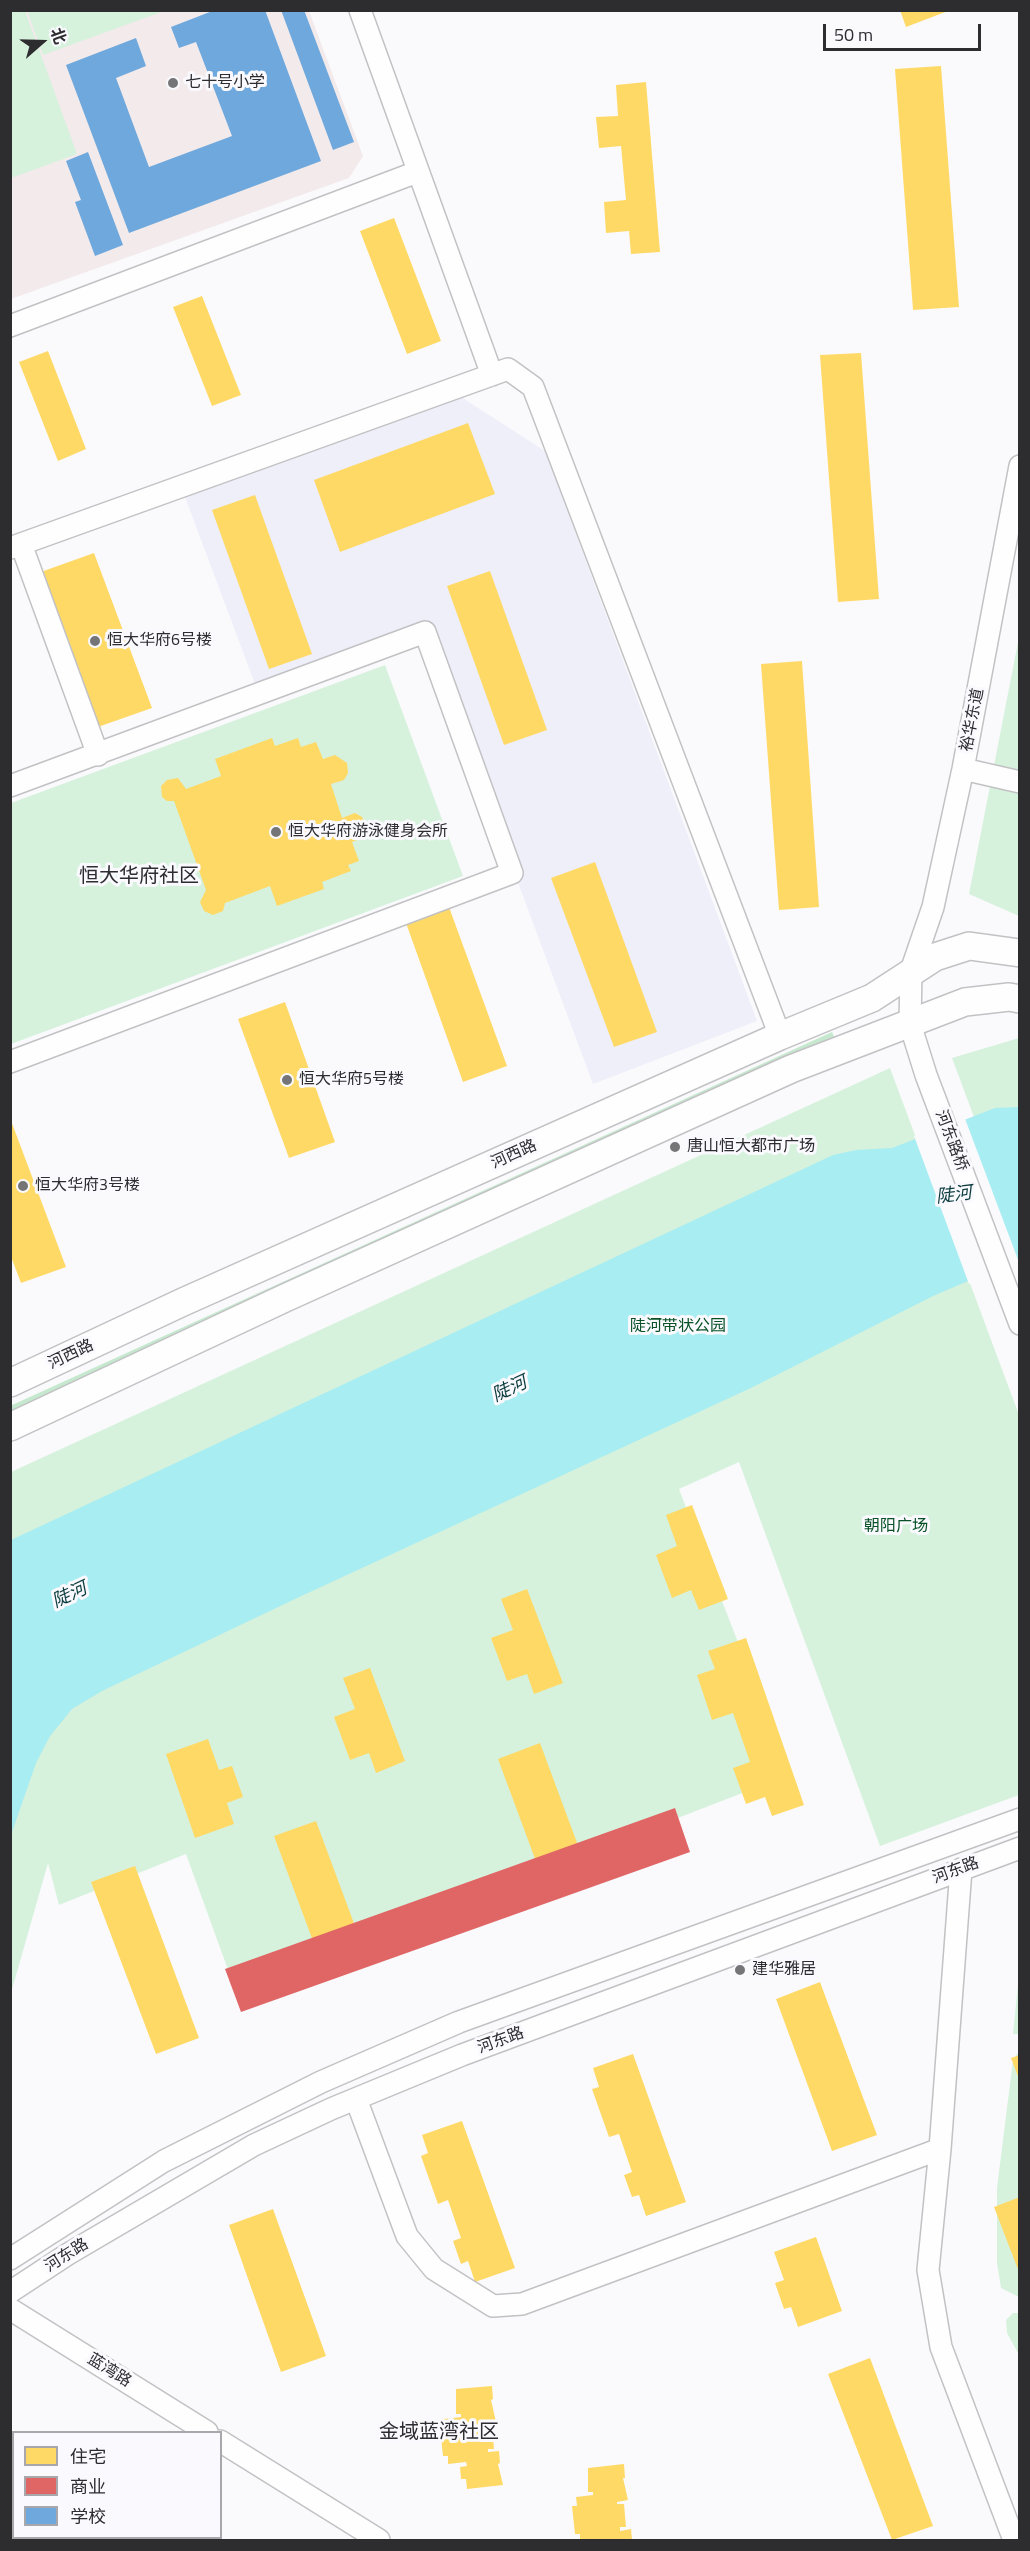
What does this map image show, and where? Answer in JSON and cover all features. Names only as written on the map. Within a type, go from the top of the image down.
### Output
[{"type":"main road","name":"河西路","points":[[10,1383],[194,1298],[780,1036],[872,998],[935,957],[969,946],[1020,953]]},
{"type":"main road","points":[[10,1427],[285,1298],[791,1069],[964,1002],[1009,997],[1020,999]]},
{"type":"street","points":[[360,10],[492,375]]},
{"type":"street","points":[[10,326],[417,172]]},
{"type":"street","points":[[98,755],[16,546],[508,369],[533,387],[780,1036]]},
{"type":"street","name":"裕华东道","points":[[910,1023],[911,971],[933,907],[963,769],[1020,466]]},
{"type":"street","points":[[10,786],[425,632],[512,873],[10,1062]]},
{"type":"street","points":[[963,769],[1020,782]]},
{"type":"street","name":"河东路桥","points":[[910,1023],[926,1075],[1017,1316]]},
{"type":"street","name":"河东路","points":[[10,2259],[164,2161],[321,2082],[459,2022],[1020,1819]]},
{"type":"street","name":"河东路","points":[[10,2292],[68,2254],[254,2145],[356,2099],[462,2055],[1020,1848]]},
{"type":"street","points":[[961,1869],[940,2149],[928,2270],[941,2347],[1014,2541]]},
{"type":"street","points":[[356,2099],[407,2236],[434,2269],[493,2306],[522,2304],[940,2149]]},
{"type":"street","name":"蓝湾路","points":[[10,2309],[204,2431]]},
{"type":"street","points":[[222,2442],[379,2541]]},
{"type":"shaded area","name":"七十号小学","points":[[10,11],[309,11],[363,156],[349,178],[11,299]]},
{"type":"shaded area","points":[[458,395],[545,451],[757,1021],[593,1084],[421,622],[255,684],[185,497]]},
{"type":"green space","points":[[11,10],[25,11],[77,154],[11,178]]},
{"type":"green space","points":[[27,10],[164,10],[164,11],[43,55]]},
{"type":"green space","points":[[1019,637],[1019,916],[969,894]]},
{"type":"green space","points":[[385,665],[463,876],[11,1044],[11,803]]},
{"type":"green space","points":[[832,1032],[835,1039],[11,1417],[10,1406]]},
{"type":"green space","points":[[1019,1038],[1019,1238],[952,1058]]},
{"type":"green space","points":[[890,1068],[1019,1415],[1019,1795],[880,1846],[739,1462],[679,1489],[789,1775],[235,1989],[186,1854],[59,1905],[48,1863],[11,1993],[11,1472]]},
{"type":"green space","points":[[1019,1974],[1019,2034],[1013,2034]]},
{"type":"green space","points":[[1019,2051],[1019,2297],[1001,2288],[997,2263],[997,2188],[1013,2060]]},
{"type":"green space","points":[[1013,2313],[1019,2313],[1019,2355],[1007,2333],[1006,2320]]},
{"type":"water","name":"陡河","points":[[1019,1107],[1019,1271],[968,1281],[933,1296],[753,1387],[102,1691],[72,1709],[50,1736],[36,1763],[11,1835],[11,1540],[833,1155],[856,1150],[892,1148],[995,1108]]},
{"type":"pier","points":[[964,1116],[1020,1265],[1020,1274],[969,1284],[914,1136]]},
{"type":"building: 住宅","points":[[900,10],[948,10],[948,11],[906,27]]},
{"type":"building: 住宅","points":[[941,66],[959,307],[913,310],[895,69]]},
{"type":"building: 住宅","points":[[646,82],[660,252],[631,254],[629,231],[606,233],[604,202],[626,200],[621,146],[599,148],[596,117],[618,116],[616,85]]},
{"type":"building: 住宅","points":[[394,218],[441,341],[407,354],[360,231]]},
{"type":"building: 住宅","points":[[202,296],[241,395],[212,406],[173,307]]},
{"type":"building: 住宅","points":[[48,351],[86,449],[58,461],[19,362]]},
{"type":"building: 住宅","points":[[861,353],[879,599],[838,602],[820,355]]},
{"type":"building: 住宅","points":[[468,423],[495,494],[340,552],[314,480]]},
{"type":"building: 住宅","points":[[255,495],[312,654],[269,669],[212,510]]},
{"type":"building: 住宅","name":"恒大华府6号楼","points":[[94,553],[152,708],[95,728],[38,573]]},
{"type":"building: 住宅","points":[[490,571],[547,730],[504,745],[447,586]]},
{"type":"building: 住宅","points":[[802,661],[819,907],[779,910],[761,664]]},
{"type":"building: 住宅","name":"恒大华府游泳健身会所","points":[[272,738],[275,746],[298,738],[301,747],[316,742],[323,759],[335,755],[347,763],[348,773],[344,780],[331,784],[342,818],[355,813],[362,817],[367,826],[365,837],[352,842],[359,861],[348,865],[351,871],[322,882],[324,889],[277,906],[270,886],[225,903],[223,911],[213,915],[204,911],[200,902],[206,890],[174,801],[167,801],[162,797],[161,786],[167,780],[178,778],[186,789],[221,776],[215,759]]},
{"type":"building: 住宅","points":[[595,862],[657,1032],[614,1047],[551,878]]},
{"type":"building: 住宅","points":[[449,907],[507,1066],[463,1082],[406,923]]},
{"type":"building: 住宅","name":"恒大华府5号楼","points":[[285,1002],[335,1142],[289,1158],[238,1019]]},
{"type":"building: 住宅","name":"恒大华府3号楼","points":[[10,1118],[66,1267],[21,1283],[10,1254]]},
{"type":"building: 住宅","points":[[692,1505],[728,1599],[699,1610],[691,1590],[672,1598],[656,1555],[677,1546],[666,1515]]},
{"type":"building: 住宅","points":[[527,1589],[563,1683],[534,1694],[527,1674],[507,1681],[491,1638],[513,1630],[501,1599]]},
{"type":"building: 住宅","points":[[746,1638],[804,1805],[772,1816],[765,1797],[746,1804],[733,1768],[750,1762],[733,1713],[712,1720],[697,1675],[715,1669],[708,1651]]},
{"type":"building: 住宅","points":[[370,1668],[405,1761],[376,1773],[369,1753],[350,1760],[334,1717],[355,1709],[343,1678]]},
{"type":"building: 住宅","points":[[208,1739],[219,1770],[232,1766],[243,1797],[227,1803],[234,1824],[195,1838],[166,1754]]},
{"type":"building: 住宅","points":[[540,1743],[586,1867],[544,1883],[498,1759]]},
{"type":"building: 住宅","points":[[316,1821],[362,1945],[320,1960],[274,1836]]},
{"type":"building: 住宅","points":[[135,1866],[199,2038],[156,2054],[91,1882]]},
{"type":"building: 住宅","points":[[820,1982],[877,2135],[832,2151],[776,1999]]},
{"type":"building: 住宅","points":[[633,2054],[686,2202],[646,2216],[639,2195],[632,2197],[624,2175],[632,2172],[619,2134],[609,2137],[592,2089],[599,2087],[593,2068]]},
{"type":"building: 住宅","points":[[1020,2055],[1020,2079],[1019,2079],[1011,2058]]},
{"type":"building: 住宅","points":[[462,2121],[515,2268],[475,2282],[468,2261],[461,2264],[453,2241],[461,2238],[448,2200],[438,2204],[421,2156],[428,2153],[422,2135]]},
{"type":"building: 住宅","points":[[1020,2197],[1020,2272],[1019,2272],[994,2207]]},
{"type":"building: 住宅","points":[[273,2209],[326,2356],[281,2372],[229,2225]]},
{"type":"building: 住宅","points":[[816,2237],[842,2311],[798,2327],[791,2307],[784,2309],[775,2283],[784,2280],[774,2252]]},
{"type":"building: 住宅","points":[[870,2358],[933,2526],[892,2540],[828,2374]]},
{"type":"building: 住宅","points":[[492,2386],[493,2399],[491,2400],[496,2422],[485,2424],[485,2426],[492,2426],[494,2449],[488,2449],[488,2452],[499,2451],[500,2463],[498,2464],[503,2485],[467,2489],[466,2479],[461,2479],[460,2467],[467,2466],[466,2462],[448,2464],[448,2456],[443,2456],[440,2428],[445,2428],[444,2419],[461,2417],[461,2414],[456,2414],[456,2389]]},
{"type":"building: 住宅","points":[[624,2464],[625,2478],[623,2478],[628,2500],[617,2502],[617,2504],[624,2504],[626,2527],[620,2527],[620,2531],[631,2529],[632,2540],[580,2540],[580,2534],[575,2534],[572,2506],[577,2506],[576,2497],[593,2495],[593,2492],[588,2492],[588,2468]]},
{"type":"building: 商业","points":[[675,1808],[690,1852],[241,2012],[225,1969]]},
{"type":"building: 学校","points":[[215,10],[265,10],[321,161],[129,233],[66,65],[136,38],[146,66],[116,78],[149,167],[232,136],[196,42],[179,48],[171,27]]},
{"type":"building: 学校","points":[[281,10],[304,10],[354,142],[333,150]]},
{"type":"building: 学校","points":[[88,152],[123,245],[95,256],[75,202],[81,200],[66,161]]},
{"type":"place","name":"七十号小学","points":[[173,83]]},
{"type":"place","name":"恒大华府6号楼","points":[[95,641]]},
{"type":"place","name":"恒大华府游泳健身会所","points":[[276,832]]},
{"type":"place","name":"恒大华府5号楼","points":[[287,1080]]},
{"type":"place","name":"唐山恒大都市广场","points":[[675,1147]]},
{"type":"place","name":"恒大华府3号楼","points":[[23,1186]]},
{"type":"place","name":"建华雅居","points":[[740,1970]]},
{"type":"district","name":"恒大华府社区","points":[[139,877]]},
{"type":"district","name":"金域蓝湾社区","points":[[439,2433]]},
{"type":"park label","name":"陡河带状公园","points":[[678,1327]]},
{"type":"park label","name":"朝阳广场","points":[[896,1527]]}]
